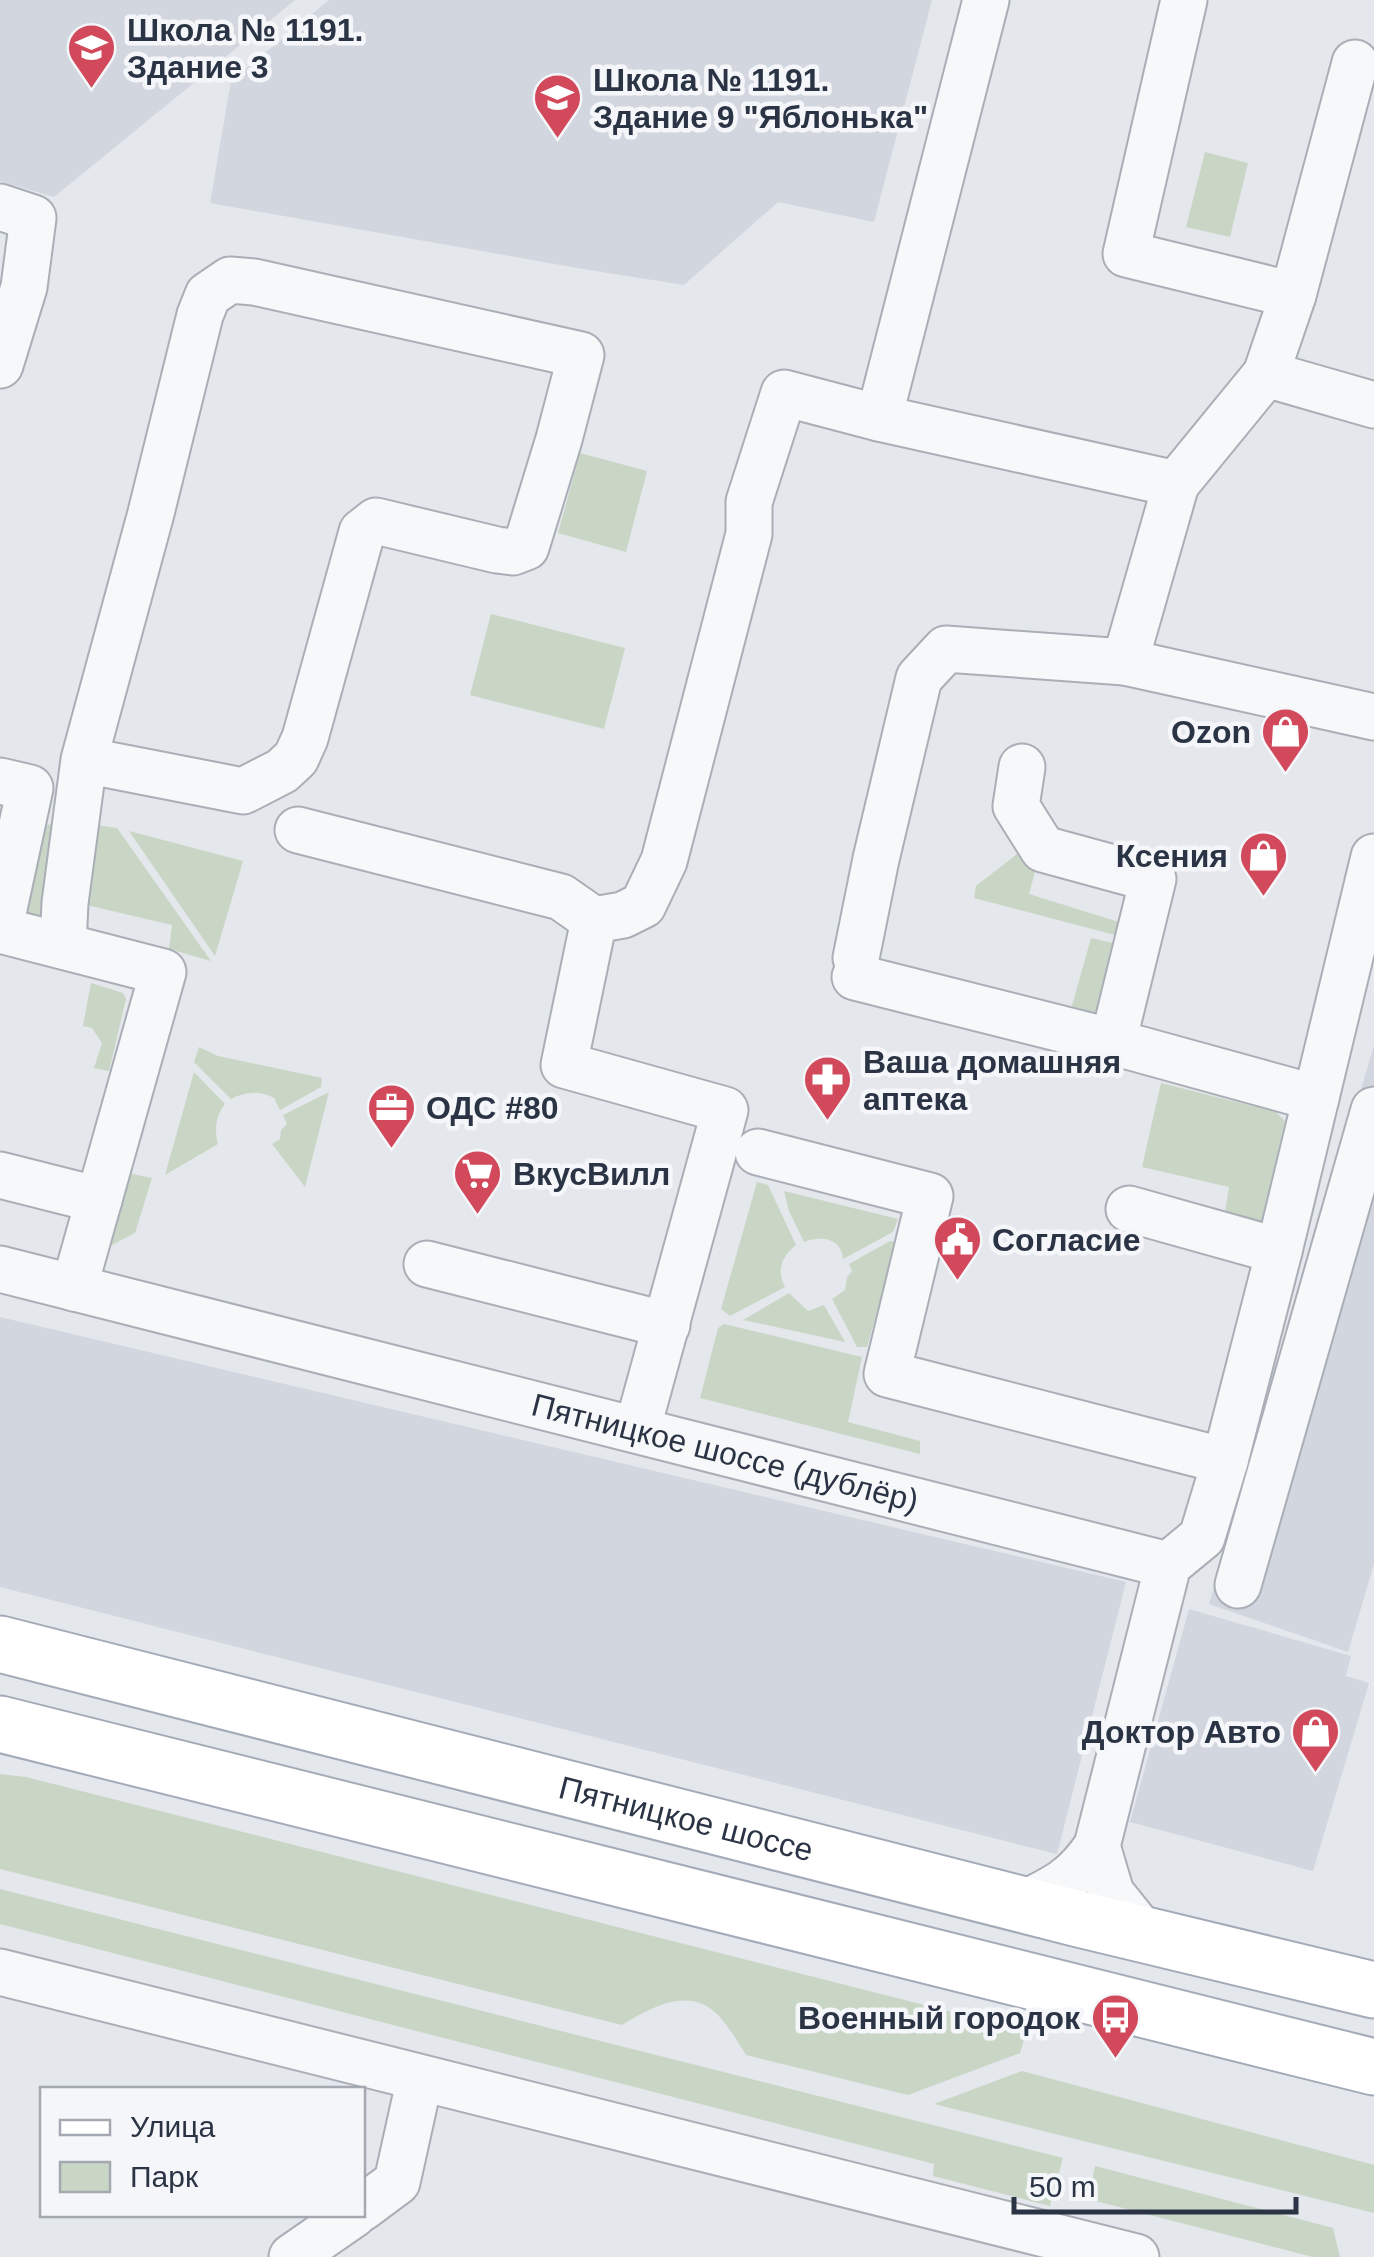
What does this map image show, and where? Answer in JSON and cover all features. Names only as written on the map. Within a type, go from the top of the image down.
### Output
[{"type":"main road","name":"Пятницкое шоссе","points":[[0,1644],[1374,1990]]},
{"type":"main road","points":[[0,1724],[1374,2067]]},
{"type":"street","points":[[879,418],[986,0]]},
{"type":"street","points":[[1184,0],[1126,254],[1292,295]]},
{"type":"street","points":[[1126,662],[1176,484],[1266,374],[1292,295],[1355,63]]},
{"type":"street","points":[[0,208],[33,218],[24,288],[0,365]]},
{"type":"street","points":[[63,946],[84,760],[208,295],[230,280],[254,282],[580,355],[526,547],[513,552],[497,550],[376,521],[362,532],[305,738],[296,758],[282,771],[242,790],[84,760]]},
{"type":"street","points":[[1266,374],[1374,405]]},
{"type":"street","points":[[298,830],[561,898],[594,920],[643,905],[664,862],[749,534],[750,502],[784,393],[1176,484]]},
{"type":"street","points":[[1316,1098],[855,968],[919,678],[946,649],[1126,662],[1374,718]]},
{"type":"street","points":[[1022,767],[1016,806],[1043,849],[1154,879],[1112,1042]]},
{"type":"street","points":[[0,780],[30,788],[0,928],[163,972],[74,1288]]},
{"type":"street","points":[[1023,1904],[1066,1881],[1084,1866],[1097,1846],[1168,1564],[1202,1537],[1279,1252],[1374,857]]},
{"type":"street","points":[[594,920],[564,1066],[725,1110],[637,1430]]},
{"type":"street","points":[[1238,1585],[1374,1110]]},
{"type":"street","points":[[758,1152],[930,1196],[888,1374],[1224,1461]]},
{"type":"street","points":[[0,1175],[99,1200]]},
{"type":"street","points":[[1129,1209],[1279,1252]]},
{"type":"street","points":[[427,1264],[667,1325]]},
{"type":"street","name":"Пятницкое шоссе (дублёр)","points":[[0,1269],[1168,1564]]},
{"type":"street","points":[[1097,1846],[1111,1893],[1144,1934]]},
{"type":"street","points":[[0,1972],[1136,2257]]},
{"type":"street","points":[[365,2206],[397,2182],[420,2078]]},
{"type":"street","points":[[292,2257],[350,2217]]},
{"type":"shaded area","name":"Школа № 1191. Здание 3","points":[[0,0],[295,0],[54,197],[0,181]]},
{"type":"shaded area","name":"Школа № 1191. Здание 9 \"Яблонька\"","points":[[329,0],[932,0],[874,222],[778,202],[684,285],[210,203],[231,81]]},
{"type":"shaded area","points":[[1374,1045],[1374,1564],[1348,1652],[1209,1604]]},
{"type":"shaded area","points":[[0,1317],[1126,1582],[1057,1854],[0,1587]]},
{"type":"shaded area","points":[[1189,1609],[1351,1656],[1346,1676],[1369,1683],[1313,1871],[1130,1822]]},
{"type":"green space","points":[[1205,152],[1248,163],[1230,237],[1186,227]]},
{"type":"green space","points":[[580,453],[647,471],[626,552],[558,533]]},
{"type":"green space","points":[[491,614],[625,648],[604,729],[470,695]]},
{"type":"green space","points":[[57,821],[56,906],[33,929],[22,905],[46,826]]},
{"type":"green space","points":[[89,824],[117,828],[211,961],[169,949],[172,925],[78,903]]},
{"type":"green space","points":[[129,831],[243,861],[215,956]]},
{"type":"green space","points":[[1026,847],[1036,868],[1029,894],[1122,923],[1119,936],[974,898],[976,886]]},
{"type":"green space","points":[[1091,938],[1117,944],[1099,1012],[1095,1018],[1069,1016]]},
{"type":"green space","points":[[91,983],[123,993],[126,999],[109,1071],[94,1068],[102,1043],[92,1028],[83,1026]]},
{"type":"green space","points":[[199,1047],[218,1056],[322,1078],[321,1087],[280,1110],[274,1098],[263,1094],[247,1093],[231,1099],[194,1062]]},
{"type":"green space","points":[[194,1072],[225,1104],[217,1123],[218,1144],[165,1175]]},
{"type":"green space","points":[[1161,1083],[1276,1112],[1285,1121],[1262,1220],[1253,1224],[1224,1218],[1229,1187],[1142,1167]]},
{"type":"green space","points":[[329,1092],[305,1187],[272,1144],[280,1139],[287,1124],[283,1115]]},
{"type":"green space","points":[[123,1172],[152,1178],[135,1233],[108,1247]]},
{"type":"green space","points":[[757,1182],[768,1185],[796,1245],[782,1264],[785,1287],[730,1316],[721,1309]]},
{"type":"green space","points":[[784,1191],[898,1219],[893,1232],[843,1259],[834,1242],[804,1242]]},
{"type":"green space","points":[[890,1241],[897,1242],[867,1347],[857,1347],[832,1299],[845,1290],[852,1271],[849,1264]]},
{"type":"green space","points":[[789,1293],[808,1311],[824,1305],[845,1342],[743,1320]]},
{"type":"green space","points":[[724,1324],[862,1357],[848,1422],[920,1441],[920,1454],[700,1398],[718,1328]]},
{"type":"green space","points":[[0,1774],[26,1777],[1027,2031],[1020,2053],[908,2095],[746,2055],[718,2015],[695,2002],[682,2000],[657,2006],[622,2025],[0,1869]]},
{"type":"green space","points":[[0,1889],[1063,2158],[1050,2206],[933,2176],[934,2164],[0,1924]]},
{"type":"green space","points":[[1022,2071],[1374,2165],[1374,2213],[934,2104]]},
{"type":"green space","points":[[1095,2166],[1333,2228],[1340,2257],[1313,2257],[1088,2199]]},
{"type":"place","name":"Школа № 1191. Здание 3","points":[[92,90]]},
{"type":"place","name":"Школа № 1191. Здание 9 \"Яблонька\"","points":[[558,140]]},
{"type":"place","name":"Ozon","points":[[1286,774]]},
{"type":"place","name":"Ксения","points":[[1263,898]]},
{"type":"place","name":"Ваша домашняя аптека","points":[[828,1122]]},
{"type":"place","name":"ОДС #80","points":[[391,1150]]},
{"type":"place","name":"ВкусВилл","points":[[478,1216]]},
{"type":"place","name":"Согласие","points":[[957,1282]]},
{"type":"place","name":"Доктор Авто","points":[[1316,1774]]},
{"type":"place","name":"Военный городок","points":[[1115,2060]]}]
